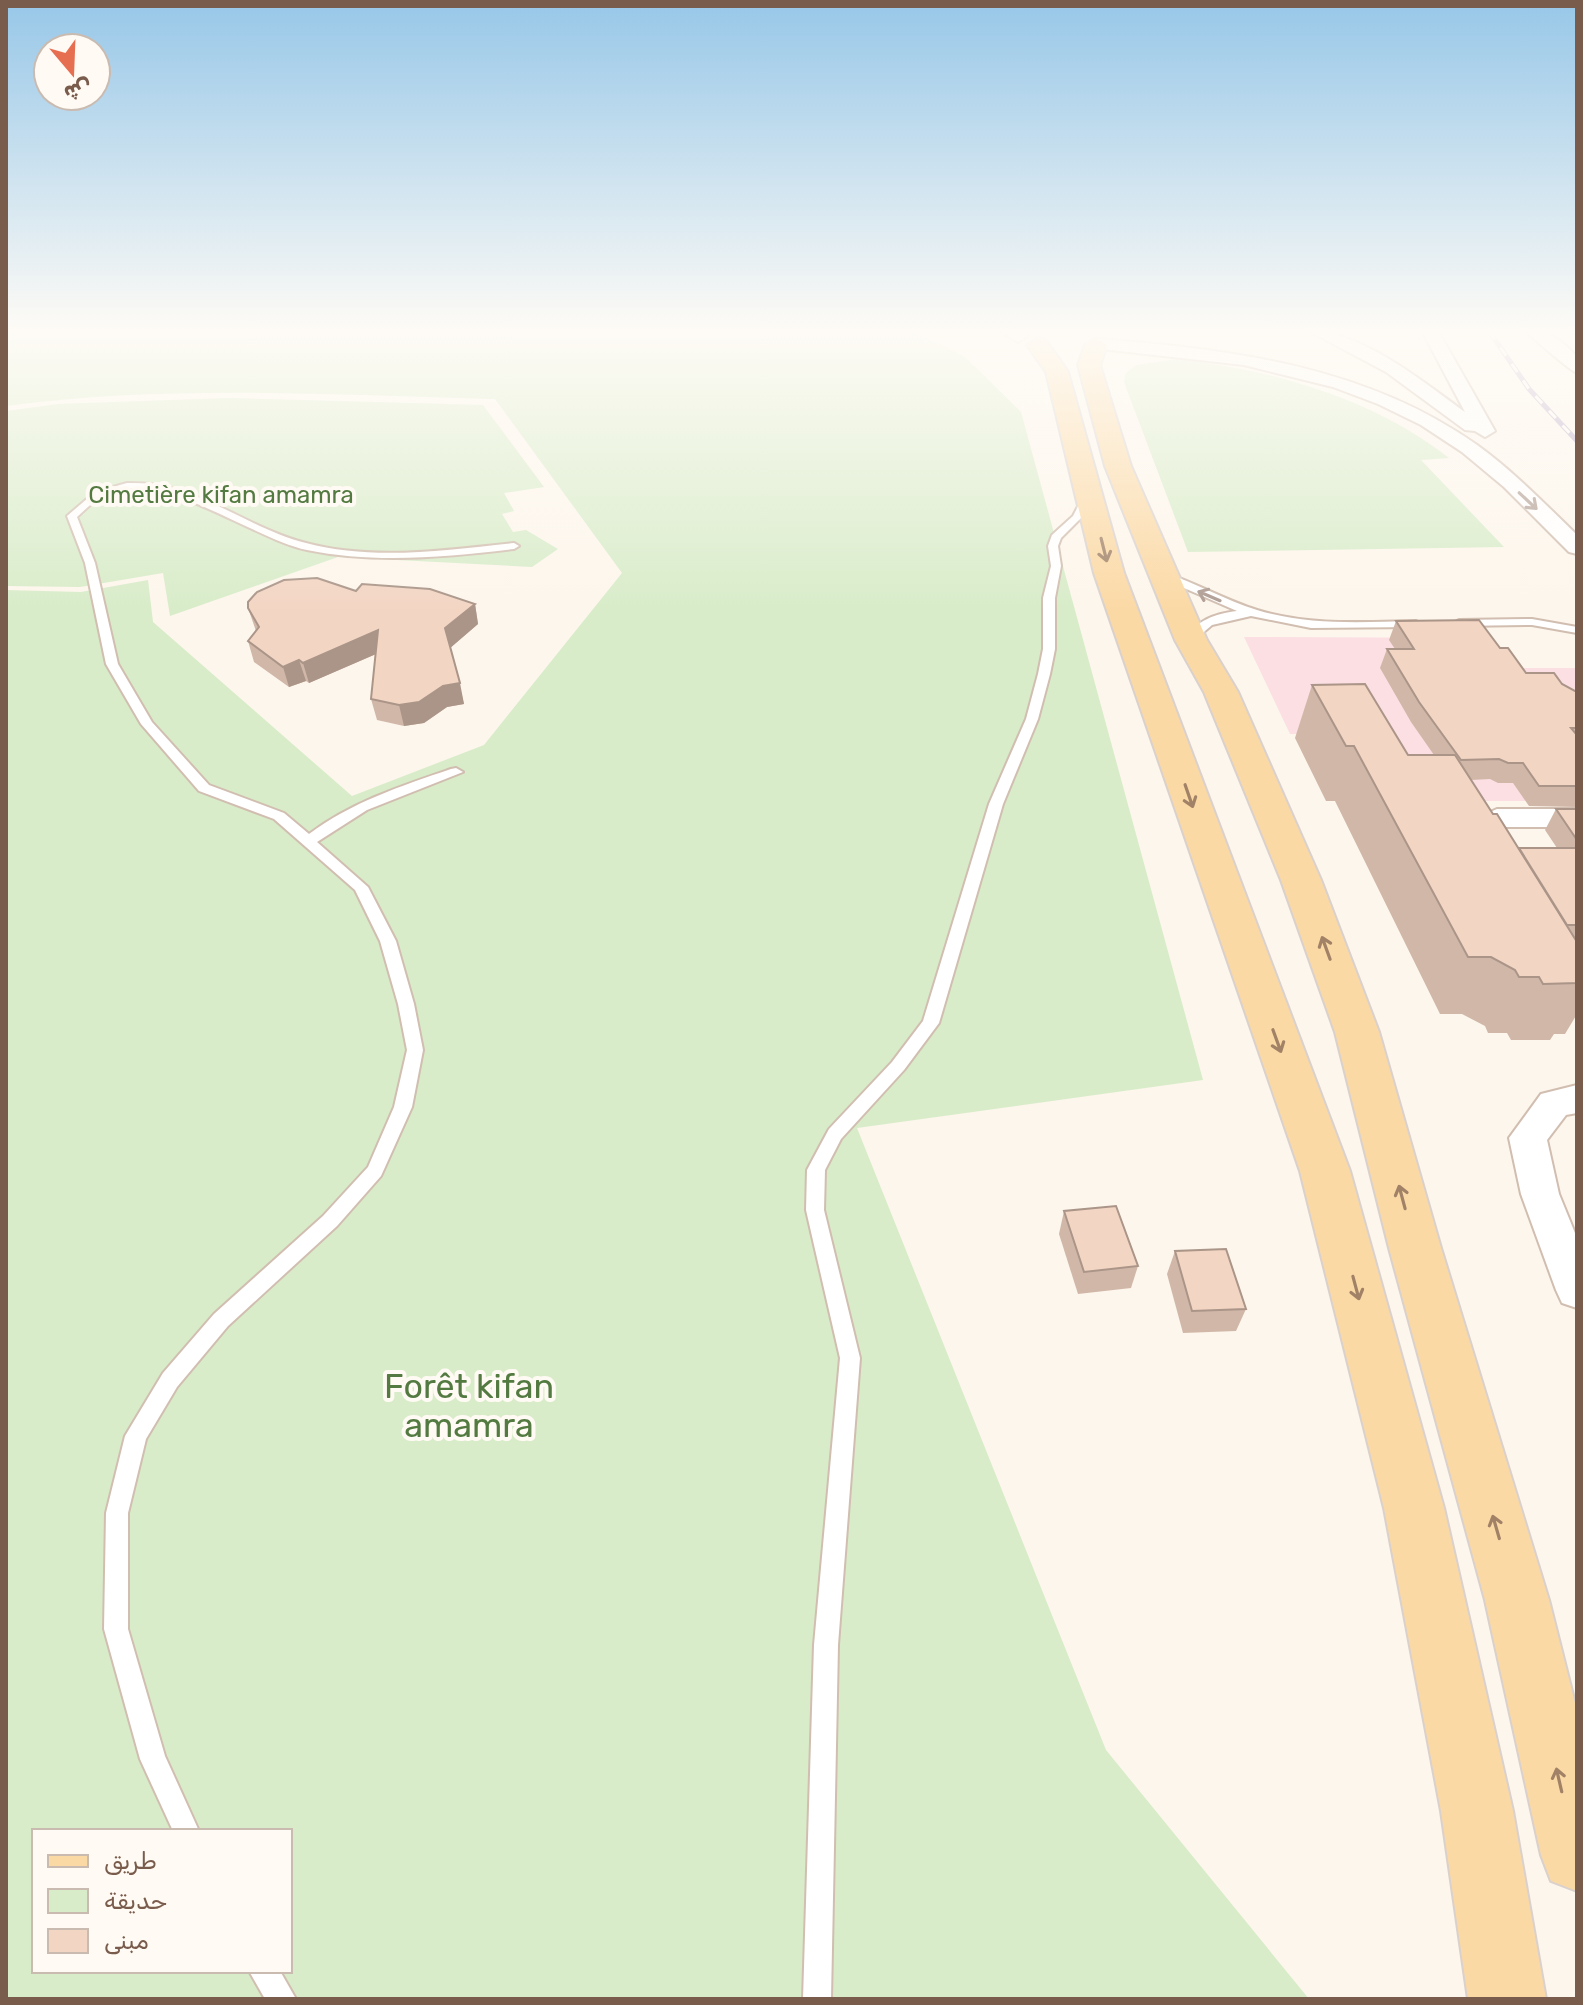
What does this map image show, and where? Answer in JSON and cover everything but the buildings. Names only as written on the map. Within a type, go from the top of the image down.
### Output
[{"type":"main road","points":[[1071,425],[1109,573],[1325,1171],[1414,1508],[1477,1811],[1507,1999]]},
{"type":"main road","points":[[1106,425],[1118,466],[1191,640],[1221,692],[1283,837],[1357,1032],[1415,1248],[1517,1600],[1577,1855]]},
{"type":"street","points":[[1432,425],[1468,447],[1577,547]]},
{"type":"street","points":[[1458,425],[1490,442]]},
{"type":"street","points":[[1467,425],[1559,502]]},
{"type":"street","points":[[1481,425],[1490,442]]},
{"type":"street","points":[[1492,872],[1468,832],[1497,818],[1577,818]]},
{"type":"street","points":[[1577,1099],[1554,1104],[1528,1138],[1540,1194],[1577,1290]]},
{"type":"lane","points":[[185,1829],[153,1759],[116,1629],[117,1513],[136,1436],[170,1380],[221,1320],[330,1221],[375,1171],[403,1107],[415,1050],[388,941],[361,887],[279,816],[204,788],[147,724],[112,664],[90,563],[72,516],[84,502],[99,494],[147,487],[173,489],[222,510],[271,537],[306,547],[396,555],[436,555],[514,546]]},
{"type":"lane","points":[[817,1999],[826,1645],[850,1358],[815,1210],[816,1170],[835,1134],[898,1066],[931,1023],[996,804],[1032,719],[1044,674],[1049,649],[1049,598],[1056,566],[1053,546],[1056,537],[1077,517],[1089,494]]},
{"type":"lane","points":[[1165,576],[1253,613],[1313,625],[1426,624]]},
{"type":"lane","points":[[1191,640],[1211,620],[1253,613]]},
{"type":"lane","points":[[1441,624],[1532,622],[1577,630]]},
{"type":"lane","points":[[310,840],[347,813],[456,772]]},
{"type":"lane","points":[[264,1973],[282,1999]]},
{"type":"shaded area","points":[[1244,637],[1483,638],[1505,668],[1577,668],[1577,801],[1424,801],[1387,734],[1290,734]]},
{"type":"green space","name":"Cimetière kifan amamra","points":[[6,425],[498,425],[544,487],[504,493],[514,511],[502,514],[513,532],[526,530],[558,549],[532,567],[338,557],[170,616],[163,573],[80,587],[6,586]]},
{"type":"green space","name":"Forêt kifan amamra","points":[[514,425],[1024,425],[1203,1080],[857,1128],[1106,1750],[1309,1999],[6,1999],[6,590],[81,592],[148,580],[153,622],[352,796],[484,745],[622,573]]},
{"type":"green space","points":[[1140,425],[1398,425],[1449,458],[1421,460],[1504,547],[1188,552]]},
{"type":"railway","points":[[1562,425],[1577,441]]}]
